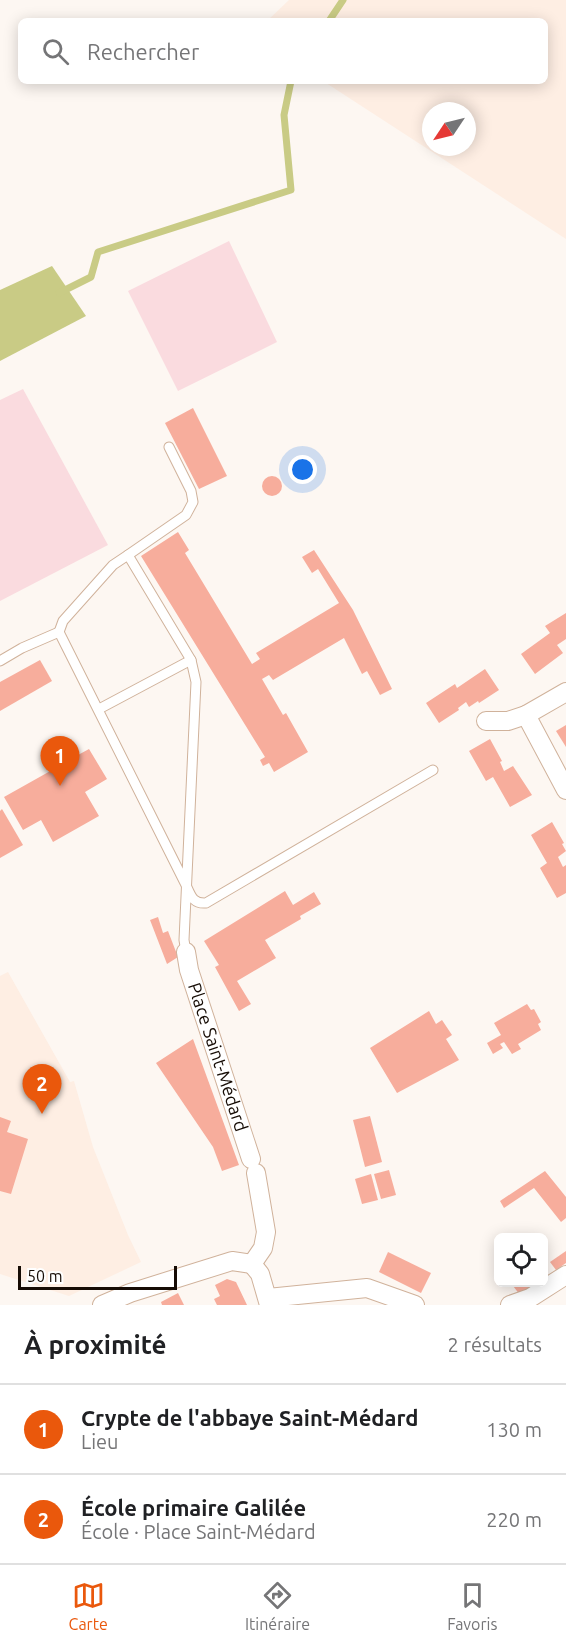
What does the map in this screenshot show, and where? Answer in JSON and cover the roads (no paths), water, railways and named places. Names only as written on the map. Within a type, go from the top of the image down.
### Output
[{"type":"street","points":[[486,721],[508,721],[526,715],[566,692]]},
{"type":"street","points":[[526,715],[566,789]]},
{"type":"street","name":"Place Saint-Médard","points":[[186,952],[189,970],[254,1166],[266,1232],[263,1248],[252,1264]]},
{"type":"street","points":[[102,1305],[130,1293],[232,1261],[252,1264],[260,1274],[268,1302],[367,1288],[415,1305]]},
{"type":"street","points":[[510,1305],[530,1298],[566,1275]]},
{"type":"lane","points":[[0,661],[22,648],[59,632],[63,621],[113,565],[186,515],[193,502],[191,491],[169,447]]},
{"type":"lane","points":[[128,555],[191,660],[196,682],[186,885],[184,940],[186,952]]},
{"type":"lane","points":[[59,632],[193,900],[199,903],[206,903],[433,770]]},
{"type":"lane","points":[[99,709],[191,660]]},
{"type":"waterway","points":[[331,18],[343,0]]},
{"type":"waterway","points":[[59,293],[91,277],[98,252],[291,190],[284,115],[290,84]]},
{"type":"place","name":"Crypte de l'abbaye Saint-Médard","points":[[60,786]]},
{"type":"place","name":"École primaire Galilée","points":[[42,1114]]}]
